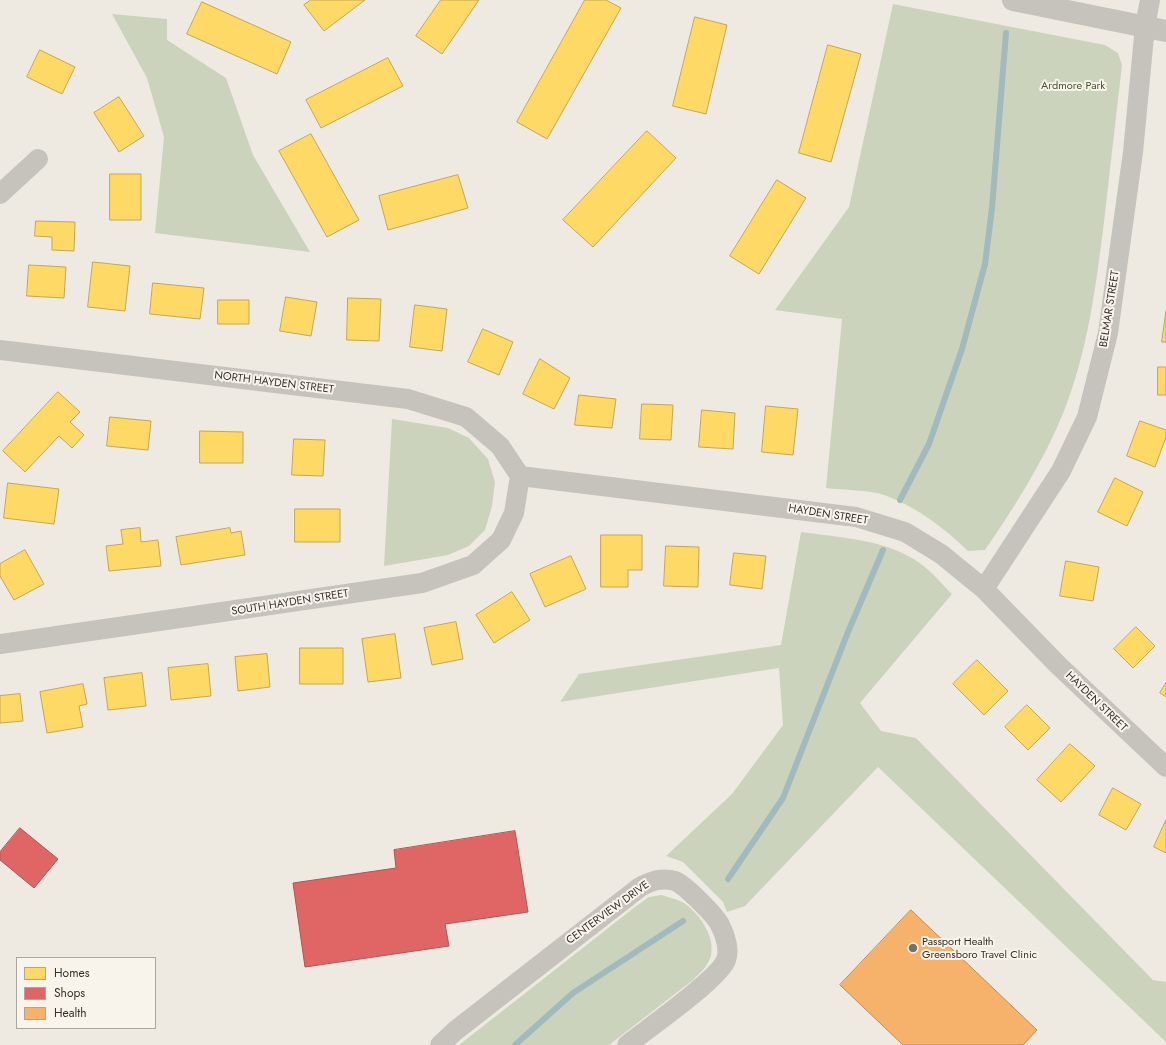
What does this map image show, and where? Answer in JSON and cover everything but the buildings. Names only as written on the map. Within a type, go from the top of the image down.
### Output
[{"type":"street","points":[[1013,0],[1156,28]]},
{"type":"street","name":"BELMAR STREET","points":[[984,590],[1061,471],[1087,417],[1108,333],[1133,152],[1156,28],[1150,0]]},
{"type":"street","points":[[0,194],[38,159]]},
{"type":"street","name":"NORTH HAYDEN STREET","points":[[0,350],[408,399],[466,417],[500,446],[520,476]]},
{"type":"street","name":"HAYDEN STREET","points":[[520,476],[856,517],[905,532],[941,554],[984,590],[1058,666],[1166,767]]},
{"type":"street","name":"SOUTH HAYDEN STREET","points":[[0,644],[422,583],[473,565],[502,540],[514,513],[520,476]]},
{"type":"street","name":"CENTERVIEW DRIVE","points":[[440,1045],[455,1031],[640,887],[652,881],[661,879],[675,880],[686,887],[720,923],[727,949],[726,960],[706,983],[627,1045]]},
{"type":"green space","name":"Ardmore Park","points":[[893,4],[1105,45],[1118,53],[1122,65],[1098,270],[1090,318],[1079,365],[1064,411],[1047,448],[1018,500],[985,550],[968,551],[929,518],[908,505],[884,495],[863,491],[826,488],[842,319],[775,310],[849,207]]},
{"type":"green space","points":[[112,14],[167,19],[167,40],[226,78],[253,155],[310,252],[155,233],[164,137],[147,78]]},
{"type":"green space","points":[[392,419],[448,428],[469,438],[488,459],[495,482],[492,506],[485,530],[469,546],[448,555],[384,566]]},
{"type":"green space","points":[[801,532],[848,538],[879,544],[894,549],[921,564],[952,594],[860,703],[881,731],[916,738],[1153,980],[1166,982],[1166,1042],[878,767],[745,906],[727,912],[723,902],[683,862],[666,856],[732,794],[783,725],[779,668],[560,702],[579,674],[781,645]]},
{"type":"green space","points":[[661,895],[683,903],[689,907],[703,923],[711,942],[712,949],[710,960],[693,980],[609,1045],[459,1045],[635,907],[649,897]]},
{"type":"waterway","points":[[900,500],[929,444],[962,349],[985,264],[992,208],[1006,33]]},
{"type":"waterway","points":[[728,879],[783,798],[848,632],[883,550]]},
{"type":"waterway","points":[[515,1045],[573,993],[683,921]]},
{"type":"place","name":"Passport Health Greensboro Travel Clinic","points":[[913,948]]}]
